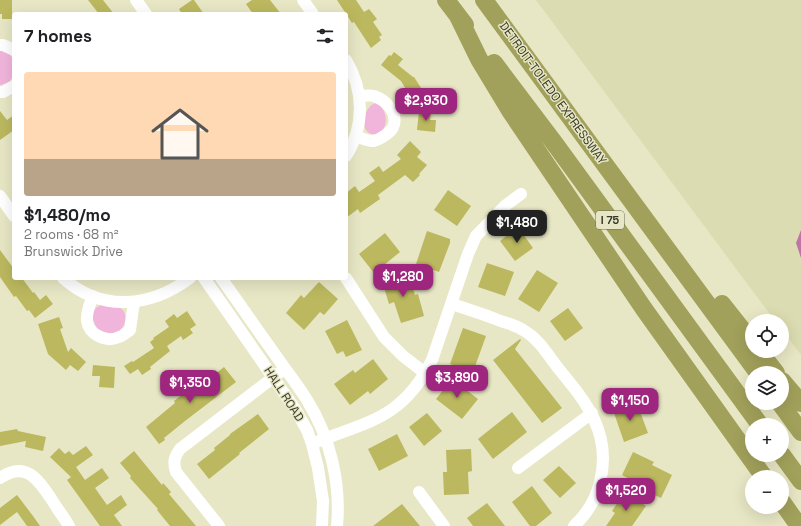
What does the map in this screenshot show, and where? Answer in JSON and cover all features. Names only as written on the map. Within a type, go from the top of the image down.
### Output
[{"type":"highway","name":"I 75","points":[[446,0],[555,144],[755,418]]},
{"type":"highway","name":"DETROIT-TOLEDO EXPRESSWAY","points":[[484,0],[622,186]]},
{"type":"highway","points":[[458,16],[480,59],[511,112],[644,308],[759,470]]},
{"type":"highway","name":"I 75","points":[[622,186],[753,366]]},
{"type":"highway","points":[[622,186],[656,217],[745,333]]},
{"type":"highway","points":[[764,358],[771,366]]},
{"type":"highway","points":[[789,389],[801,403]]},
{"type":"highway","points":[[785,410],[801,432]]},
{"type":"highway","points":[[787,462],[801,481]]},
{"type":"highway","points":[[789,512],[799,526]]},
{"type":"street","points":[[136,0],[145,12]]},
{"type":"street","points":[[303,0],[312,12]]},
{"type":"street","points":[[0,45],[12,49]]},
{"type":"street","points":[[348,63],[357,84],[360,110],[356,136],[348,152]]},
{"type":"street","points":[[0,92],[12,87]]},
{"type":"street","points":[[356,136],[366,140],[375,141],[384,136],[393,128],[394,120],[393,113],[388,105],[381,99],[373,96],[359,96]]},
{"type":"street","points":[[312,444],[368,423],[388,413],[408,396],[425,373],[432,360],[468,254],[476,236],[506,205],[521,194]]},
{"type":"street","points":[[0,196],[12,213]]},
{"type":"street","points":[[66,280],[80,290],[93,296],[113,301],[134,302],[172,291],[187,280]]},
{"type":"street","name":"HALL ROAD","points":[[205,280],[295,409],[307,430],[318,468],[323,501],[322,526]]},
{"type":"street","name":"HALL ROAD","points":[[222,280],[307,401],[325,439],[336,479],[338,498],[337,526]]},
{"type":"street","points":[[347,280],[384,337],[403,356],[425,373]]},
{"type":"street","points":[[93,296],[87,321],[90,329],[98,336],[109,339],[120,337],[130,330],[134,302]]},
{"type":"street","points":[[452,304],[517,326],[529,334],[569,380],[592,413],[603,447],[602,473],[599,486],[590,507],[574,526]]},
{"type":"street","points":[[219,526],[176,472],[174,458],[180,449],[285,369]]},
{"type":"street","points":[[518,468],[592,413]]},
{"type":"street","points":[[0,478],[5,474],[14,472],[31,474],[38,481],[69,526]]},
{"type":"street","points":[[419,492],[444,526]]},
{"type":"shaded area","points":[[536,0],[801,0],[801,355],[789,339],[789,314],[770,314]]},
{"type":"shaded area","points":[[0,50],[9,53],[12,58],[12,78],[9,82],[0,85]]},
{"type":"shaded area","points":[[376,103],[381,106],[384,111],[386,122],[381,131],[377,134],[372,134],[365,129],[364,119],[368,109]]},
{"type":"shaded area","points":[[801,230],[801,258],[796,243]]},
{"type":"shaded area","points":[[101,305],[116,306],[123,310],[125,314],[125,322],[124,326],[118,332],[109,334],[99,331],[97,328],[93,313],[97,307]]},
{"type":"building","points":[[0,0],[12,0],[12,19],[2,19],[2,14],[0,14]]},
{"type":"building","points":[[88,0],[103,0],[112,12],[97,12]]},
{"type":"building","points":[[194,0],[203,12],[181,12],[179,9]]},
{"type":"building","points":[[252,0],[270,0],[279,12],[252,12],[246,4]]},
{"type":"building","points":[[337,0],[356,0],[364,12],[369,9],[377,19],[373,22],[382,35],[379,37],[381,40],[371,48],[354,22],[352,23],[348,17],[348,12],[345,12]]},
{"type":"building","points":[[394,52],[403,59],[398,65],[414,77],[425,94],[413,101],[401,81],[381,65],[389,55],[391,56]]},
{"type":"building","points":[[0,111],[7,120],[12,116],[12,131],[0,140]]},
{"type":"building","points":[[419,111],[431,112],[430,120],[436,120],[435,132],[417,130]]},
{"type":"building","points":[[410,141],[421,152],[417,157],[427,165],[413,182],[405,175],[378,195],[380,199],[360,213],[358,209],[348,216],[348,191],[355,186],[359,192],[375,181],[369,173],[379,166],[383,172],[401,159],[397,155]]},
{"type":"building","points":[[448,190],[471,206],[457,226],[434,210]]},
{"type":"building","points":[[518,227],[533,248],[515,261],[500,241]]},
{"type":"building","points":[[427,231],[450,239],[450,243],[439,272],[416,264]]},
{"type":"building","points":[[385,233],[400,252],[374,273],[359,254]]},
{"type":"building","points":[[0,250],[12,266],[12,280],[23,280],[40,300],[46,295],[53,304],[35,318],[29,310],[27,311],[16,296],[14,297],[0,277]]},
{"type":"building","points":[[487,263],[514,272],[505,296],[478,287]]},
{"type":"building","points":[[537,270],[558,283],[539,312],[518,299]]},
{"type":"building","points":[[408,273],[415,295],[418,294],[424,316],[401,323],[394,302],[389,304],[382,281]]},
{"type":"building","points":[[319,282],[338,299],[324,315],[320,312],[304,330],[286,313],[301,295],[304,298]]},
{"type":"building","points":[[568,308],[583,328],[565,341],[550,321]]},
{"type":"building","points":[[187,311],[196,325],[190,329],[193,333],[183,340],[181,336],[167,346],[170,351],[150,367],[151,369],[142,375],[138,369],[130,374],[124,366],[132,361],[133,362],[154,348],[150,342],[154,339],[153,338],[169,327],[165,321],[174,314],[177,318]]},
{"type":"building","points":[[59,317],[63,328],[60,329],[68,352],[71,348],[86,362],[78,371],[70,365],[66,370],[48,354],[38,324]]},
{"type":"building","points":[[347,320],[362,350],[346,357],[343,351],[337,354],[325,331]]},
{"type":"building","points":[[463,328],[486,336],[473,372],[450,364]]},
{"type":"building","points":[[520,339],[521,340],[515,349],[562,408],[542,423],[493,360]]},
{"type":"building","points":[[373,359],[388,379],[370,394],[368,391],[350,405],[334,384],[353,370],[355,373]]},
{"type":"building","points":[[93,365],[115,367],[114,388],[99,387],[100,376],[92,376]]},
{"type":"building","points":[[224,367],[236,382],[185,421],[159,444],[146,427],[193,386],[195,388],[209,376],[210,378]]},
{"type":"building","points":[[452,379],[478,399],[462,419],[436,399]]},
{"type":"building","points":[[636,401],[648,433],[624,442],[613,410]]},
{"type":"building","points":[[512,412],[527,432],[493,459],[478,439]]},
{"type":"building","points":[[427,413],[442,431],[424,446],[409,427]]},
{"type":"building","points":[[258,414],[269,429],[209,479],[197,464],[215,450],[214,448],[230,434]]},
{"type":"building","points":[[17,429],[18,431],[46,437],[43,451],[25,447],[26,441],[0,446],[0,432]]},
{"type":"building","points":[[397,434],[408,456],[379,471],[368,449]]},
{"type":"building","points":[[86,446],[93,455],[76,467],[85,480],[102,468],[109,478],[95,488],[107,505],[121,495],[127,505],[114,515],[122,526],[100,526],[67,480],[71,477],[50,457],[59,448],[65,454],[69,451],[73,455]]},
{"type":"building","points":[[471,449],[472,471],[468,472],[469,494],[444,495],[443,472],[447,472],[446,450]]},
{"type":"building","points":[[134,451],[162,485],[163,483],[171,492],[169,494],[196,526],[170,526],[157,510],[158,509],[130,478],[131,476],[120,463]]},
{"type":"building","points":[[633,452],[654,462],[652,465],[672,475],[661,498],[631,484],[633,481],[622,475]]},
{"type":"building","points":[[559,466],[576,483],[560,498],[543,480]]},
{"type":"building","points":[[532,486],[552,513],[536,526],[530,526],[512,502]]},
{"type":"building","points":[[625,492],[646,506],[632,526],[606,526],[615,513],[612,511]]},
{"type":"building","points":[[17,495],[40,526],[27,526],[17,512],[0,525],[0,508]]},
{"type":"building","points":[[487,503],[505,526],[473,526],[467,518]]},
{"type":"building","points":[[402,504],[420,526],[373,526]]}]
